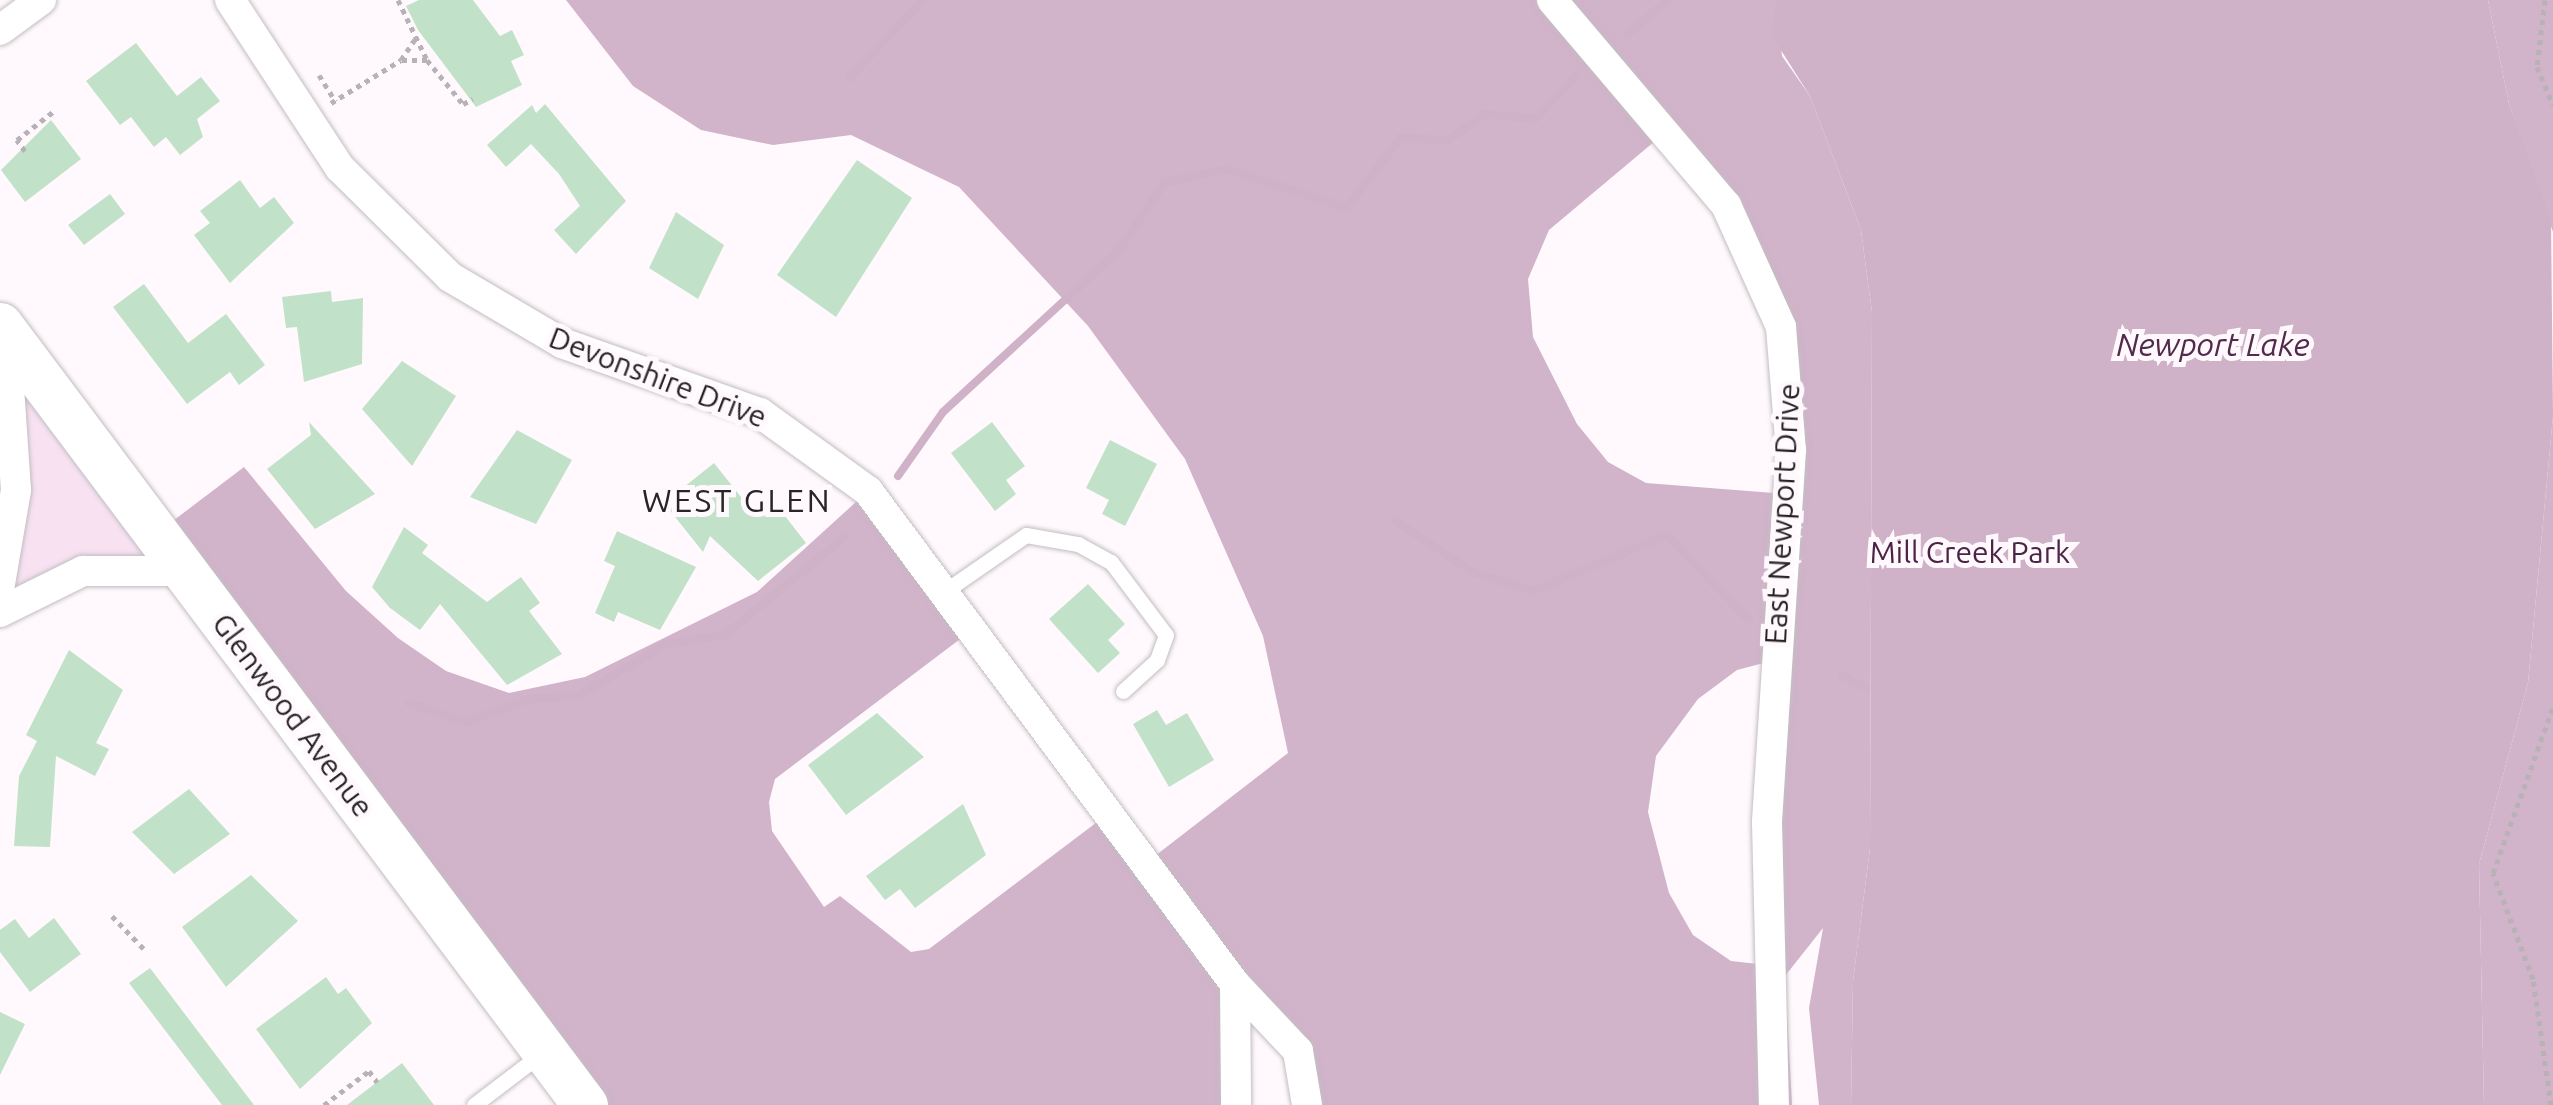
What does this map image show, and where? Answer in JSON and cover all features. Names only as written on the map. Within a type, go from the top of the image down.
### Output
[{"type":"street","points":[[0,30],[41,0]]},
{"type":"street","name":"Devonshire Drive","points":[[230,0],[250,12],[307,120],[390,225],[450,277],[562,344],[786,428],[868,490],[948,589],[1235,984],[1298,1051],[1307,1105]]},
{"type":"street","name":"East Newport Drive","points":[[1552,0],[1726,205],[1782,327],[1791,450],[1767,822],[1774,1105]]},
{"type":"street","points":[[0,326],[15,386],[17,456],[0,584]]},
{"type":"street","name":"Glenwood Avenue","points":[[0,326],[585,1105]]},
{"type":"street","points":[[0,612],[83,571],[186,571]]},
{"type":"street","points":[[1235,984],[1236,1105]]},
{"type":"lane","points":[[948,589],[1026,535],[1078,544],[1111,562],[1166,635],[1157,660],[1123,691]]},
{"type":"lane","points":[[474,1105],[545,1052]]},
{"type":"path","points":[[398,0],[427,60],[463,104],[472,99]]},
{"type":"path","points":[[2545,0],[2542,91],[2553,106]]},
{"type":"path","points":[[307,120],[402,60],[416,38]]},
{"type":"path","points":[[402,60],[427,60]]},
{"type":"path","points":[[319,75],[335,100]]},
{"type":"path","points":[[25,151],[16,140],[54,111]]},
{"type":"path","points":[[2551,1105],[2533,980],[2492,874],[2553,707]]},
{"type":"path","points":[[112,916],[144,950]]},
{"type":"path","points":[[324,1105],[369,1071],[377,1082]]},
{"type":"shaded area","points":[[566,0],[1776,0],[1782,56],[1810,96],[1861,230],[1872,312],[1870,848],[1853,981],[1851,1105],[1819,1105],[1809,1008],[1823,928],[1785,976],[1792,1105],[1307,1105],[1309,1085],[1236,985],[1236,1105],[585,1105],[157,533],[244,467],[346,591],[398,638],[446,671],[509,693],[585,677],[757,592],[868,491],[976,627],[775,779],[769,802],[772,831],[824,907],[840,896],[911,952],[929,949],[1113,810],[1151,859],[1288,753],[1263,636],[1185,459],[1088,326],[959,187],[851,135],[773,145],[701,130],[633,86]],"holes":[[[1667,131],[1751,246],[1791,450],[1788,494],[1646,483],[1608,462],[1577,424],[1533,337],[1528,279],[1549,230]],[[1775,660],[1767,965],[1731,961],[1693,935],[1669,893],[1648,812],[1656,756],[1698,699],[1737,670]]]},
{"type":"shaded area","points":[[2488,0],[2553,0],[2553,232],[2509,104]]},
{"type":"shaded area","points":[[10,357],[186,571],[146,566],[0,612]]},
{"type":"shaded area","points":[[2553,416],[2553,1105],[2484,1105],[2479,864],[2528,683]]},
{"type":"water","name":"Newport Lake","points":[[1776,0],[2488,0],[2509,104],[2551,220],[2553,416],[2528,683],[2479,864],[2484,1105],[1851,1105],[1853,981],[1870,848],[1872,312],[1861,230],[1810,96],[1772,36]]},
{"type":"building","points":[[419,0],[473,0],[500,36],[512,30],[524,55],[511,61],[522,85],[476,107],[418,30],[406,6]]},
{"type":"building","points":[[136,43],[177,96],[201,77],[220,101],[197,119],[203,137],[180,155],[166,137],[154,147],[131,117],[120,125],[86,81]]},
{"type":"building","points":[[545,104],[626,201],[576,254],[554,230],[580,206],[559,174],[531,144],[506,167],[487,145],[532,105],[536,113]]},
{"type":"building","points":[[51,120],[81,159],[25,202],[1,170]]},
{"type":"building","points":[[857,160],[912,198],[836,317],[777,275]]},
{"type":"building","points":[[240,180],[260,208],[274,197],[294,223],[230,283],[194,235],[210,223],[200,211]]},
{"type":"building","points":[[110,194],[125,214],[84,245],[68,225]]},
{"type":"building","points":[[676,212],[724,245],[698,299],[649,268]]},
{"type":"building","points":[[144,284],[188,343],[226,314],[265,365],[239,385],[230,372],[187,404],[113,307]]},
{"type":"building","points":[[331,291],[332,302],[363,298],[362,364],[304,382],[297,327],[286,328],[282,297]]},
{"type":"building","points":[[402,361],[456,396],[412,466],[362,409]]},
{"type":"building","points":[[309,422],[375,494],[315,529],[267,469],[311,435]]},
{"type":"building","points":[[992,422],[1025,466],[1006,480],[1016,494],[995,511],[951,453]]},
{"type":"building","points":[[517,430],[572,460],[536,524],[470,497]]},
{"type":"building","points":[[1110,440],[1157,464],[1125,526],[1102,514],[1109,500],[1086,488]]},
{"type":"building","points":[[714,463],[757,517],[775,503],[806,543],[758,581],[710,536],[703,552],[664,503]]},
{"type":"building","points":[[404,527],[428,545],[422,553],[487,602],[521,577],[540,603],[529,611],[562,654],[507,685],[440,604],[420,630],[390,608],[372,587]]},
{"type":"building","points":[[617,531],[696,567],[660,630],[618,612],[614,622],[595,613],[615,566],[604,561]]},
{"type":"building","points":[[1088,584],[1125,624],[1108,640],[1120,653],[1098,673],[1049,619]]},
{"type":"building","points":[[69,650],[123,690],[96,743],[109,749],[95,776],[56,756],[50,847],[14,846],[19,776],[37,741],[26,735]]},
{"type":"building","points":[[1157,710],[1166,725],[1187,713],[1214,760],[1169,787],[1133,724]]},
{"type":"building","points":[[877,713],[924,757],[846,815],[808,765]]},
{"type":"building","points":[[189,789],[230,834],[174,874],[132,832]]},
{"type":"building","points":[[963,804],[986,855],[915,908],[900,889],[885,900],[866,876]]},
{"type":"building","points":[[251,875],[298,921],[226,987],[182,927]]},
{"type":"building","points":[[54,918],[81,954],[30,992],[0,952],[0,930],[15,919],[29,938]]},
{"type":"building","points":[[150,968],[254,1105],[222,1105],[129,983]]},
{"type":"building","points":[[326,977],[338,994],[346,988],[372,1023],[300,1089],[256,1029]]},
{"type":"building","points":[[0,1012],[25,1024],[0,1075]]},
{"type":"building","points":[[402,1063],[434,1105],[347,1105],[377,1082]]},
{"type":"waterway","points":[[849,78],[923,0]]},
{"type":"waterway","points":[[1628,34],[1668,0]]},
{"type":"waterway","points":[[898,476],[943,412],[1119,250],[1164,183],[1227,169],[1347,208],[1400,138],[1448,140],[1485,114],[1535,119],[1577,75]]},
{"type":"waterway","points":[[1394,520],[1475,573],[1533,591],[1667,535],[1748,619]]},
{"type":"waterway","points":[[409,703],[466,722],[530,699],[578,696],[667,644],[725,635],[846,536]]},
{"type":"waterway","points":[[1842,676],[1866,688]]},
{"type":"district","name":"WEST GLEN","points":[[737,500]]},
{"type":"park label","name":"Mill Creek Park","points":[[1970,552]]}]
